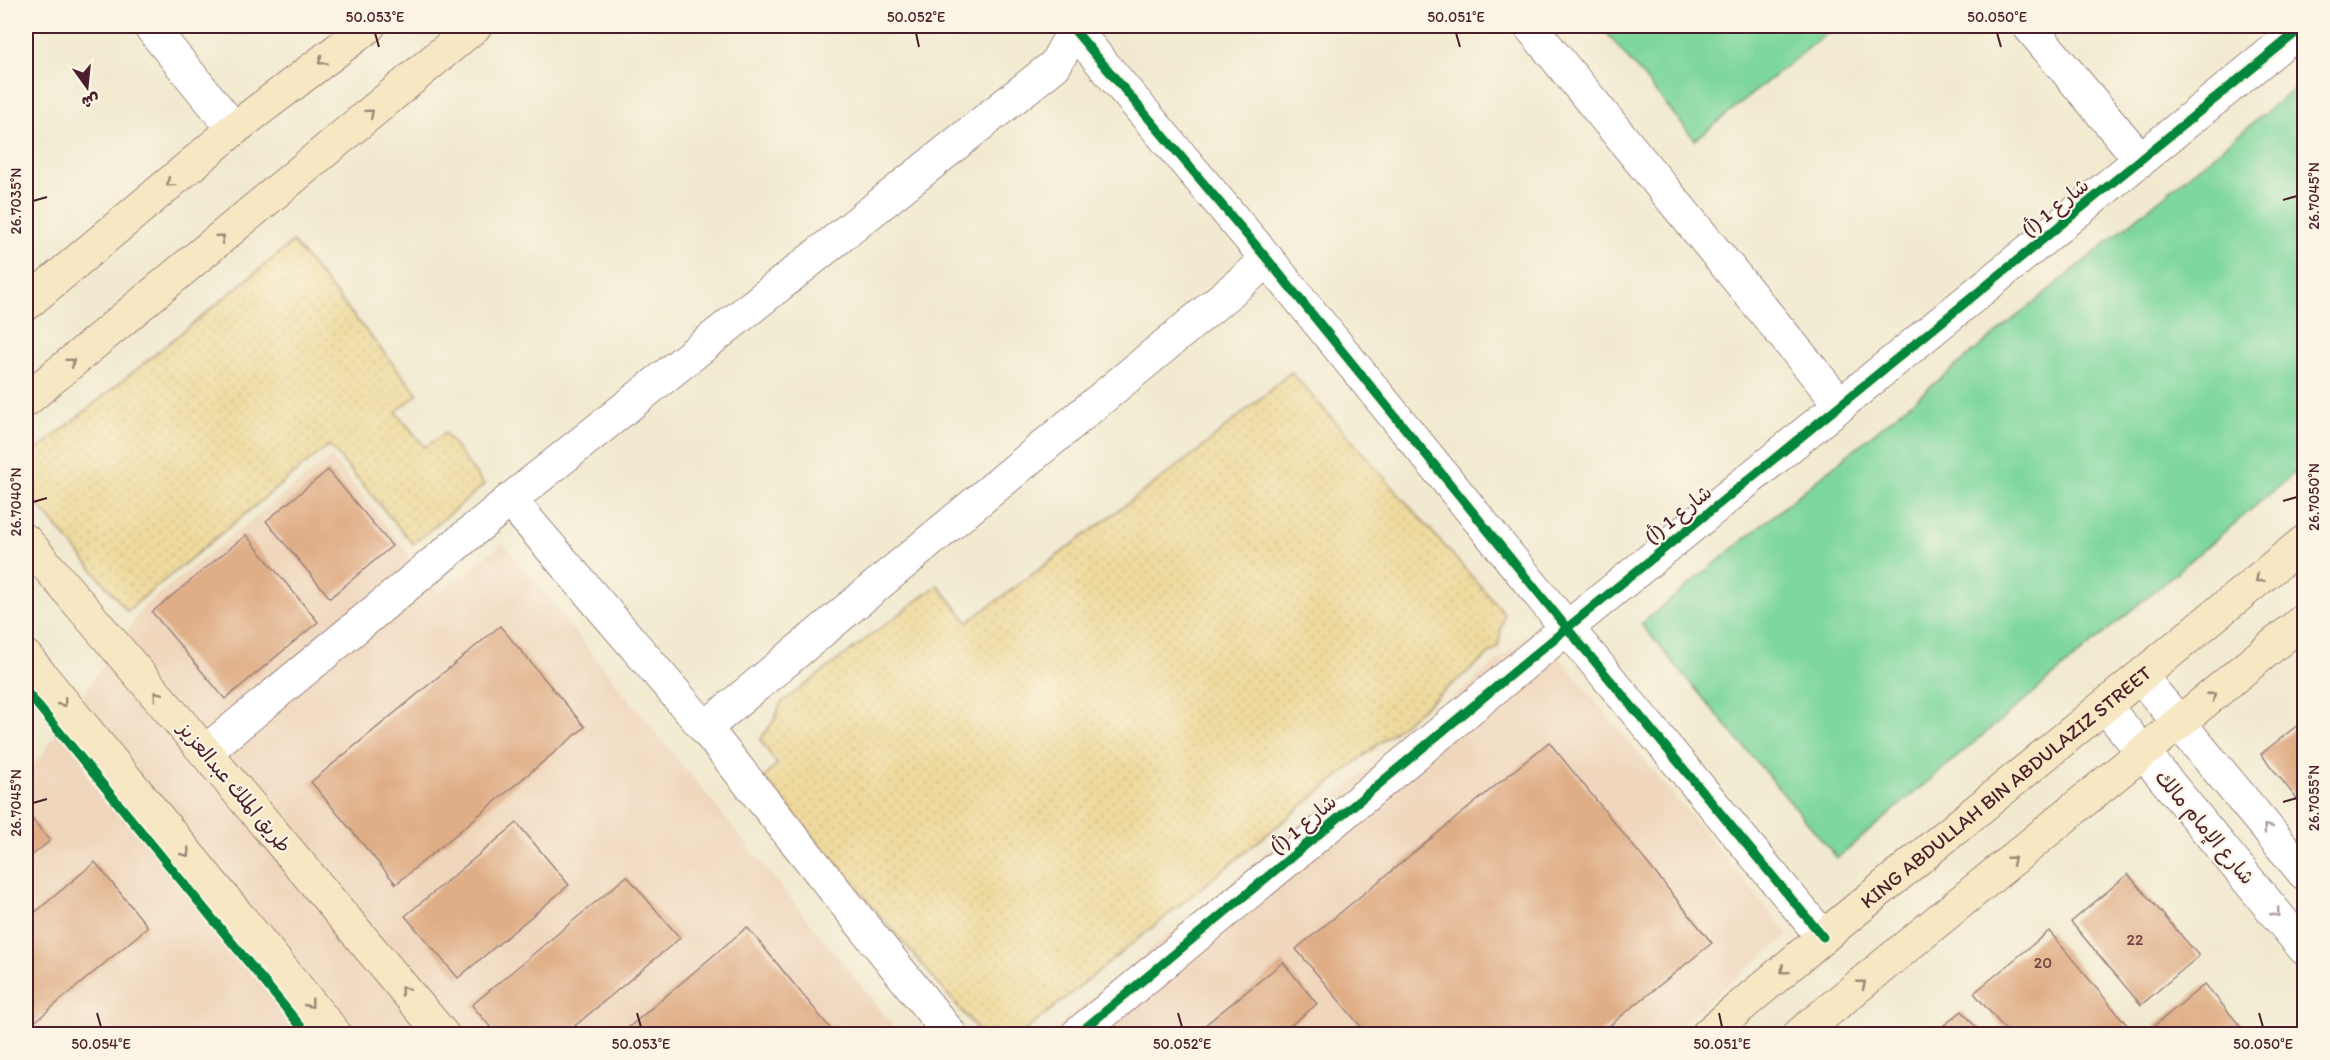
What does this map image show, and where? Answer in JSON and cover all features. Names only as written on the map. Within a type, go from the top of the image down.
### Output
[{"type":"main road","points":[[26,304],[234,129],[369,26]]},
{"type":"main road","points":[[26,399],[475,26]]},
{"type":"main road","name":"طريق الملك عبدالعزيز","points":[[26,541],[442,1035]]},
{"type":"main road","name":"KING ABDULLAH BIN ABDULAZIZ STREET","points":[[1708,1035],[1823,937],[2304,542]]},
{"type":"main road","points":[[1800,1035],[2304,620]]},
{"type":"main road","points":[[26,657],[335,1035]]},
{"type":"street","points":[[150,26],[234,129]]},
{"type":"street","points":[[1530,26],[1841,405]]},
{"type":"street","points":[[2029,26],[2141,160]]},
{"type":"street","name":"شارع 1 (أ)","points":[[1077,1035],[1567,628],[2304,26]]},
{"type":"street","points":[[205,752],[510,500],[1054,65],[1075,27],[1823,937]]},
{"type":"street","points":[[705,728],[1268,260]]},
{"type":"street","points":[[510,500],[705,728],[950,1035]]},
{"type":"street","points":[[2140,677],[2304,873]]},
{"type":"street","name":"شارع الإمام مالك","points":[[2105,706],[2304,948]]},
{"type":"shaded area","points":[[331,457],[439,593],[503,543],[900,1034],[31,1034],[26,1028],[26,770],[39,759],[144,606]]},
{"type":"shaded area","points":[[1536,629],[1789,935],[1669,1034],[1049,1034]]},
{"type":"green space","points":[[1601,26],[1836,26],[1695,140]]},
{"type":"green space","points":[[2304,81],[2304,465],[1837,858],[1641,624]]},
{"type":"sand","points":[[293,242],[418,394],[396,412],[425,447],[445,433],[484,485],[413,544],[329,445],[127,611],[26,490],[26,459]]},
{"type":"sand","points":[[1291,372],[1504,613],[1498,647],[1021,1034],[981,1034],[764,778],[777,764],[760,740],[773,722],[781,703],[938,585],[968,622],[1198,451]]},
{"type":"building","points":[[328,470],[392,546],[330,598],[266,521]]},
{"type":"building","points":[[246,535],[318,622],[225,699],[152,612]]},
{"type":"building","points":[[500,626],[585,727],[396,884],[311,782]]},
{"type":"building","points":[[2304,720],[2304,808],[2261,754]]},
{"type":"building","points":[[1549,742],[1712,943],[1599,1034],[1367,1034],[1296,949]]},
{"type":"building","points":[[26,811],[50,841],[26,860]]},
{"type":"building","points":[[517,823],[569,885],[458,978],[405,916]]},
{"type":"building","points":[[95,862],[148,927],[32,1024],[26,1015],[26,920]]},
{"type":"building","points":[[2128,874],[2199,956],[2141,1005],[2071,922]]},
{"type":"building","points":[[627,876],[680,938],[565,1034],[496,1034],[472,1005]]},
{"type":"building","points":[[747,927],[835,1034],[621,1034]]},
{"type":"building","points":[[2049,931],[2127,1025],[2116,1034],[2009,1034],[1974,993]]},
{"type":"building","points":[[1283,962],[1317,1004],[1280,1034],[1194,1034]]},
{"type":"building","points":[[2205,984],[2247,1034],[2163,1034],[2155,1025]]},
{"type":"building","points":[[1962,1011],[1982,1034],[1933,1034]]},
{"type":"cycle path","points":[[1071,26],[1268,260],[1567,628],[1823,937]]},
{"type":"cycle path","points":[[1078,1034],[1567,628],[2304,26]]},
{"type":"cycle path","points":[[26,691],[307,1034]]}]
